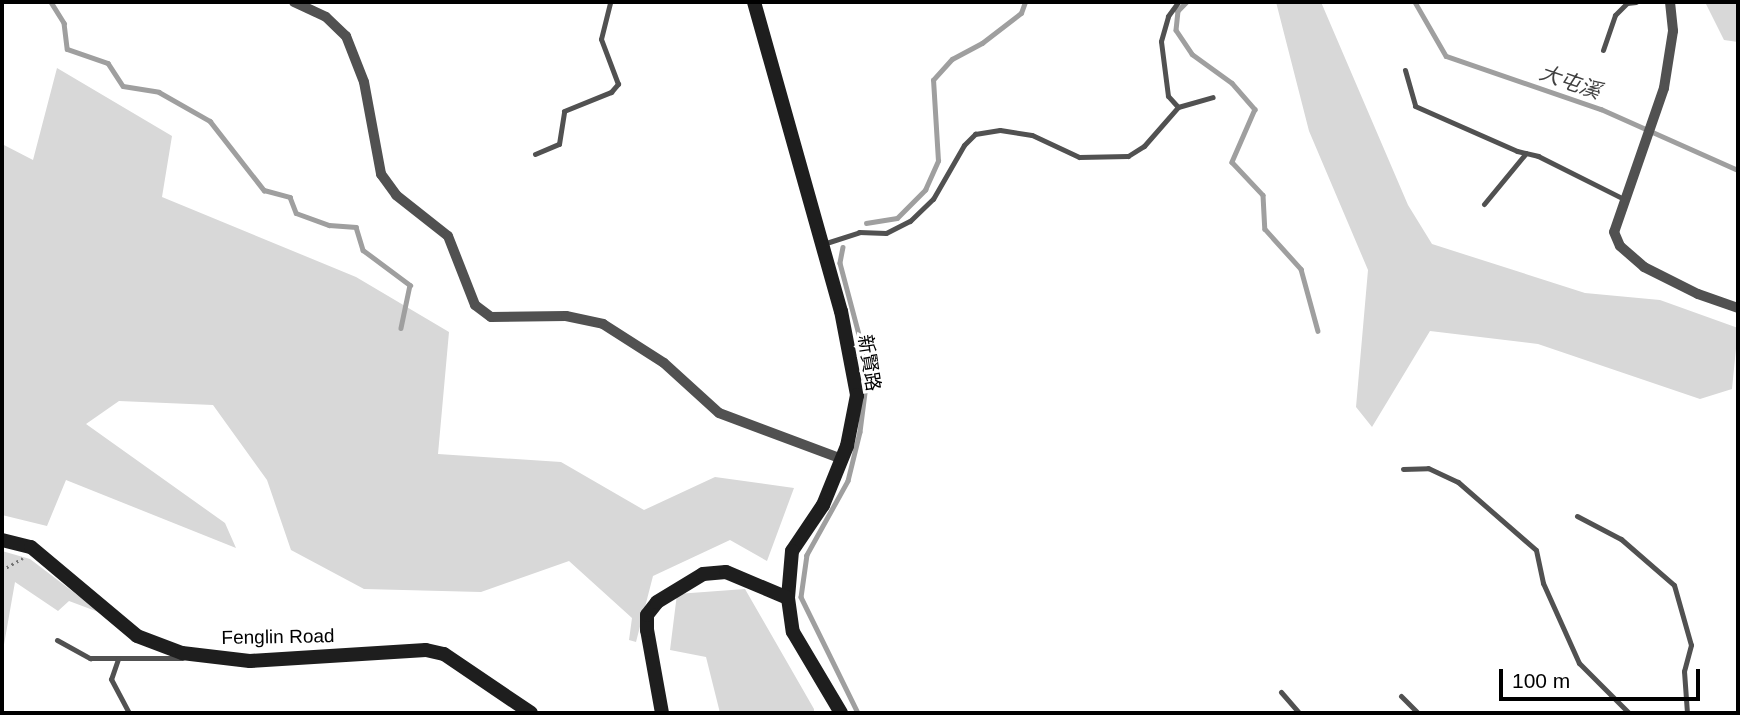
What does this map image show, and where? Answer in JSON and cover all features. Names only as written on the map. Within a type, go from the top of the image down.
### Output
[{"type":"street","points":[[294,2],[326,18],[346,36],[364,82],[382,174],[396,195],[448,236],[475,305],[491,317],[566,316],[603,324],[664,363],[719,413],[842,459]]},
{"type":"street","name":"新賢路","points":[[754,2],[823,244],[857,395],[842,459],[822,505],[792,551],[788,598],[793,632],[841,713]]},
{"type":"street","points":[[1670,2],[1673,31],[1664,88],[1639,168],[1614,232],[1629,256],[1698,294],[1738,308]]},
{"type":"street","name":"Fenglin Road","points":[[2,540],[31,547],[137,636],[182,653],[250,661],[426,650],[444,654],[531,713]]},
{"type":"street","points":[[662,713],[647,630],[647,615],[657,602],[703,574],[726,572],[788,598]]},
{"type":"lane","points":[[535,153],[559,144],[564,111],[611,92],[618,84],[601,39],[610,2]]},
{"type":"lane","points":[[1178,2],[1168,16],[1161,41],[1168,96],[1178,107]]},
{"type":"lane","points":[[1603,50],[1615,15],[1627,3],[1636,2]]},
{"type":"lane","points":[[1405,70],[1415,106],[1526,153],[1626,201]]},
{"type":"lane","points":[[823,244],[859,232],[886,233],[910,221],[933,199],[964,145],[975,134],[1000,130],[1032,135],[1079,157],[1100,160],[1128,156],[1144,146],[1178,107],[1213,97]]},
{"type":"lane","points":[[1484,204],[1526,153]]},
{"type":"lane","points":[[1403,469],[1428,468],[1458,482],[1536,550],[1543,583],[1579,663],[1629,713]]},
{"type":"lane","points":[[1577,516],[1621,539],[1674,585],[1691,645],[1684,671],[1687,713]]},
{"type":"lane","points":[[57,640],[90,658],[118,660],[210,657]]},
{"type":"lane","points":[[118,660],[111,679],[129,713]]},
{"type":"lane","points":[[1281,692],[1299,713]]},
{"type":"lane","points":[[1401,696],[1418,713]]},
{"type":"path","points":[[2,570],[28,556],[31,547]]},
{"type":"shaded area","points":[[1276,2],[1321,2],[1408,205],[1432,244],[1585,293],[1660,300],[1738,328],[1732,389],[1700,399],[1538,344],[1430,331],[1372,427],[1356,407],[1368,270],[1309,131]]},
{"type":"shaded area","points":[[1705,2],[1738,2],[1738,42],[1724,40]]},
{"type":"shaded area","points":[[57,68],[172,136],[162,197],[356,277],[449,332],[438,454],[561,462],[644,510],[715,477],[794,488],[767,561],[730,540],[653,576],[636,642],[629,640],[632,618],[569,561],[481,592],[364,589],[291,550],[267,480],[213,405],[119,401],[86,424],[225,523],[236,548],[66,480],[47,526],[2,515],[2,144],[33,160]]},
{"type":"shaded area","points":[[2,551],[30,559],[101,613],[69,601],[58,611],[15,582],[2,656]]},
{"type":"shaded area","points":[[745,589],[814,713],[720,713],[706,657],[670,650],[677,594]]},
{"type":"waterway","points":[[51,2],[64,23],[67,49],[108,63],[123,86],[159,92],[210,121],[264,190],[290,197],[296,213],[329,225],[356,227],[363,250],[410,285],[401,328]]},
{"type":"waterway","points":[[866,223],[897,218],[925,190],[938,161],[933,80],[952,59],[982,43],[1021,13],[1025,2]]},
{"type":"waterway","points":[[1187,2],[1178,11],[1176,30],[1192,54],[1232,83],[1255,109],[1232,162],[1263,195],[1265,229],[1301,269],[1318,331]]},
{"type":"waterway","name":"大屯溪","points":[[1415,2],[1446,56],[1601,109],[1738,170]]},
{"type":"waterway","points":[[843,247],[840,263],[861,342],[866,385],[860,432],[848,481],[807,555],[801,597],[858,713]]}]
